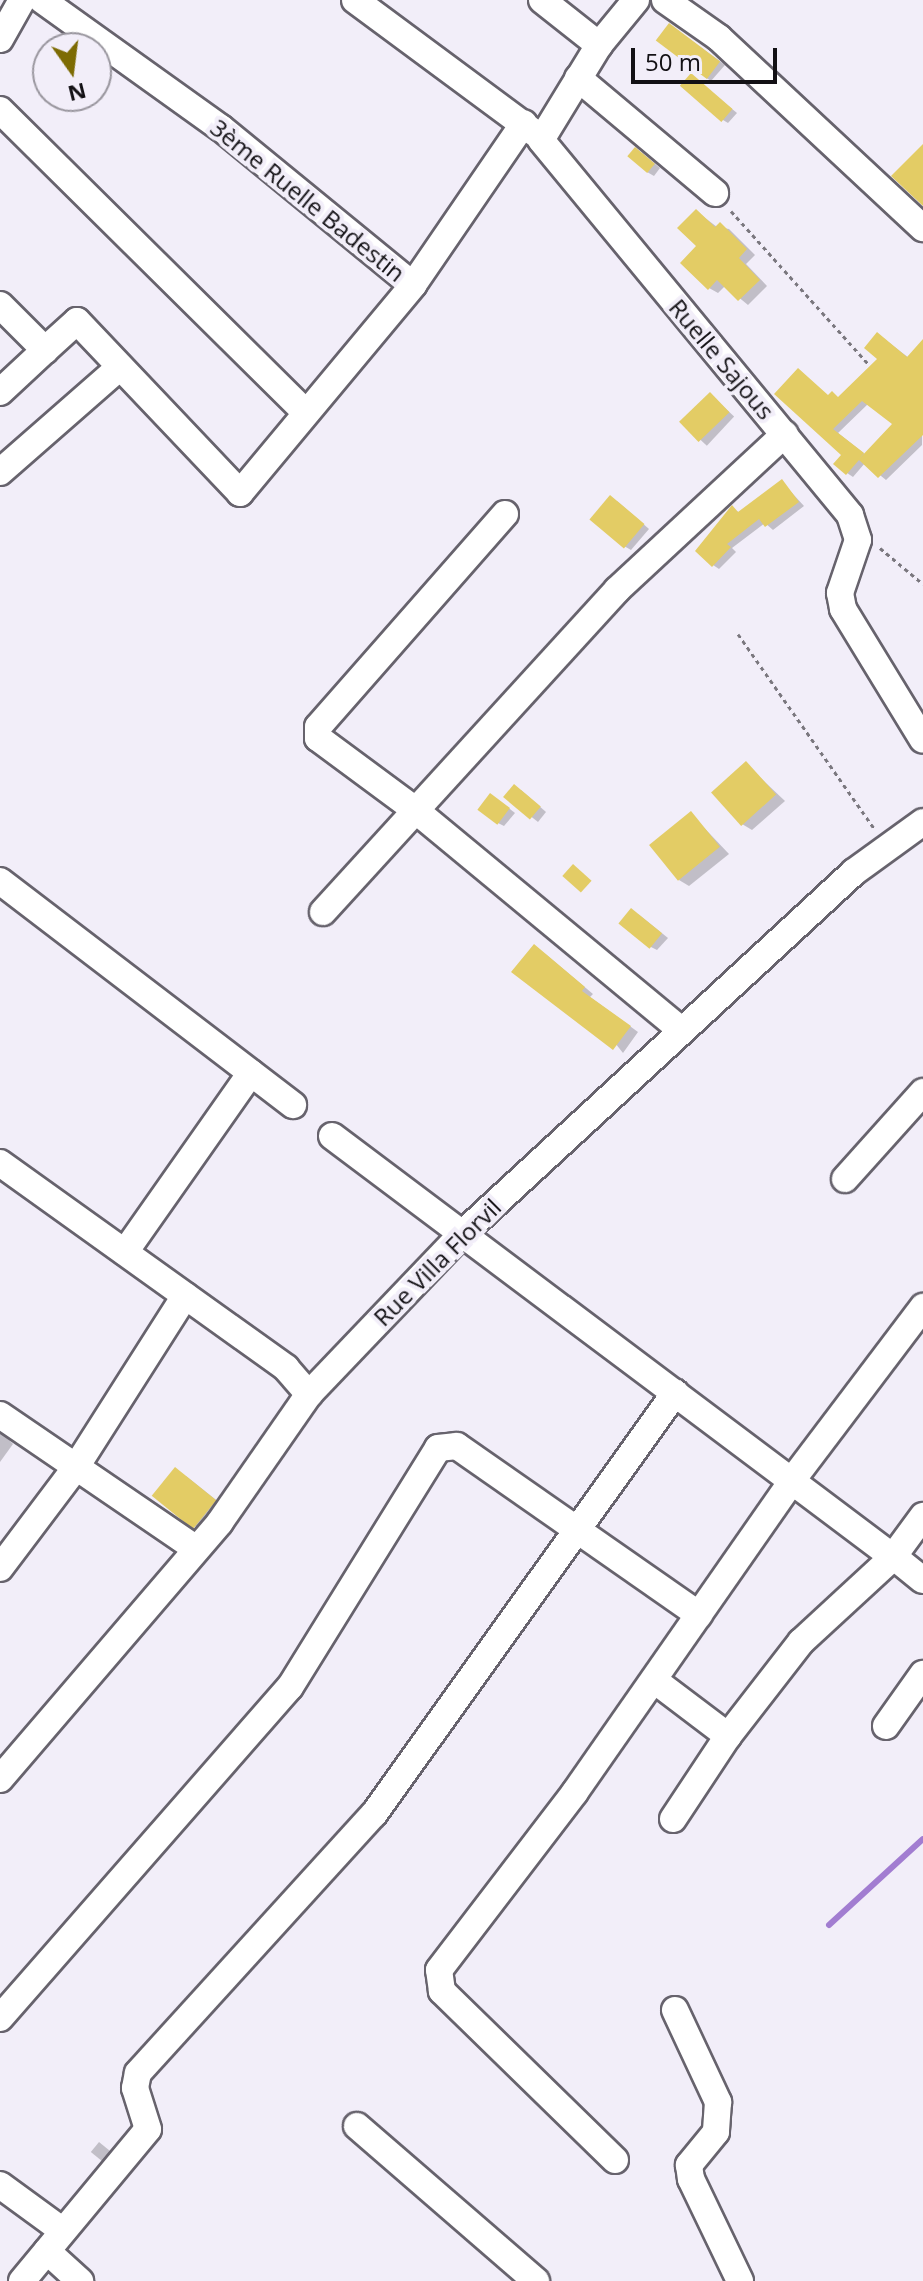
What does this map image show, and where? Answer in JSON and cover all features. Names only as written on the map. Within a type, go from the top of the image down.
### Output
[{"type":"street","points":[[0,39],[22,0]]},
{"type":"street","name":"3ème Ruelle Badestin","points":[[42,0],[221,128],[413,285],[532,131]]},
{"type":"street","name":"Ruelle Sajous","points":[[355,0],[532,131],[785,434],[857,529]]},
{"type":"street","points":[[542,0],[599,45]]},
{"type":"street","points":[[532,131],[578,78],[599,45],[636,0]]},
{"type":"street","points":[[665,0],[719,38],[923,228]]},
{"type":"street","points":[[578,78],[715,193]]},
{"type":"street","points":[[0,110],[305,412]]},
{"type":"street","points":[[0,392],[77,321],[240,493],[413,285]]},
{"type":"street","points":[[0,305],[45,350]]},
{"type":"street","points":[[0,472],[120,367]]},
{"type":"street","points":[[323,912],[617,590],[785,434]]},
{"type":"street","points":[[505,514],[318,727],[322,746],[414,809],[681,1030]]},
{"type":"street","points":[[857,529],[840,593],[843,609],[923,740]]},
{"type":"street","name":"Rue Villa Florvil","points":[[7,1772],[220,1522],[309,1394],[460,1236],[681,1030],[887,847],[923,822]]},
{"type":"street","points":[[0,881],[293,1105]]},
{"type":"street","points":[[125,1252],[251,1073]]},
{"type":"street","points":[[845,1179],[923,1092]]},
{"type":"street","points":[[332,1136],[460,1236],[793,1479],[923,1580]]},
{"type":"street","points":[[0,1163],[286,1368],[309,1394]]},
{"type":"street","points":[[0,1568],[76,1467],[185,1296]]},
{"type":"street","points":[[615,2160],[442,1991],[438,1978],[444,1962],[654,1680],[793,1479],[920,1316]]},
{"type":"street","points":[[22,2281],[148,2129],[135,2088],[138,2073],[374,1814],[675,1393]]},
{"type":"street","points":[[0,1415],[195,1548]]},
{"type":"street","points":[[0,2018],[290,1687],[438,1448],[457,1446],[699,1615]]},
{"type":"street","points":[[673,1819],[728,1736],[801,1642],[893,1557],[923,1516]]},
{"type":"street","points":[[886,1726],[923,1674]]},
{"type":"street","points":[[654,1680],[728,1736]]},
{"type":"street","points":[[675,2010],[718,2102],[716,2132],[689,2165],[691,2179],[740,2281]]},
{"type":"street","points":[[357,2126],[536,2281]]},
{"type":"street","points":[[0,2185],[55,2241],[80,2281]]},
{"type":"path","points":[[715,193],[869,365]]},
{"type":"path","points":[[857,529],[923,584]]},
{"type":"path","points":[[738,634],[887,847]]},
{"type":"building","points":[[669,23],[720,62],[707,79],[656,41]]},
{"type":"building","points":[[691,73],[733,109],[721,122],[680,86]]},
{"type":"building","points":[[923,144],[923,206],[891,176]]},
{"type":"building","points":[[635,147],[655,164],[647,173],[627,156]]},
{"type":"building","points":[[696,209],[715,227],[720,222],[747,249],[739,258],[760,280],[738,301],[717,280],[708,290],[680,263],[696,246],[677,228]]},
{"type":"building","points":[[877,332],[907,357],[923,339],[923,435],[878,478],[859,460],[846,475],[833,464],[841,455],[774,394],[798,368],[828,395],[832,391],[838,397],[877,359],[864,348]],"holes":[[[862,401],[892,424],[859,459],[864,453],[833,429]]]},
{"type":"building","points":[[710,392],[729,412],[699,442],[679,422]]},
{"type":"building","points":[[782,479],[799,502],[765,527],[759,519],[727,544],[731,547],[712,567],[695,551],[732,505],[738,512]]},
{"type":"building","points":[[610,495],[644,524],[624,548],[589,520]]},
{"type":"building","points":[[746,761],[776,794],[741,826],[711,792]]},
{"type":"building","points":[[514,784],[541,806],[530,820],[503,797]]},
{"type":"building","points":[[490,793],[510,808],[497,825],[477,810]]},
{"type":"building","points":[[691,811],[720,847],[678,881],[649,845]]},
{"type":"building","points":[[573,864],[592,881],[581,893],[562,876]]},
{"type":"building","points":[[631,908],[662,933],[649,949],[618,924]]},
{"type":"building","points":[[534,944],[585,987],[582,991],[631,1026],[613,1050],[511,972]]},
{"type":"building","points":[[175,1467],[216,1500],[193,1529],[152,1496]]},
{"type":"waterway","points":[[829,1925],[923,1839]]}]
